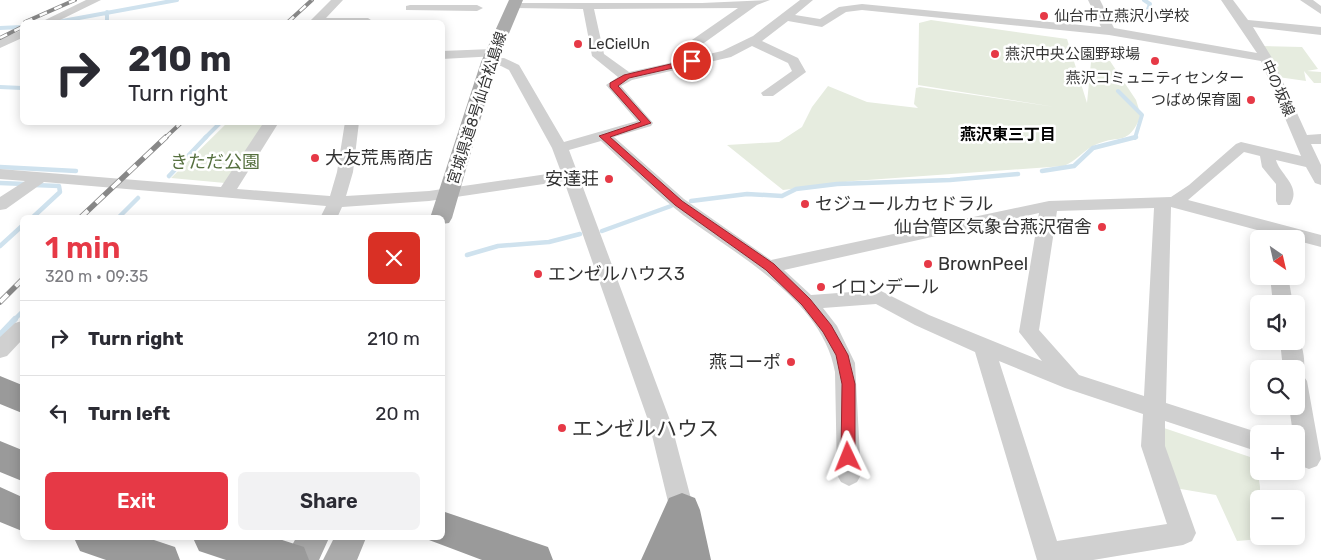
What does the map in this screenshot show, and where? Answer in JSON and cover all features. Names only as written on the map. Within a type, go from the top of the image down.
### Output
[{"type":"highway","points":[[0,389],[20,399]]},
{"type":"highway","points":[[0,456],[20,465]]},
{"type":"highway","points":[[0,504],[20,513]]},
{"type":"highway","points":[[660,560],[667,550],[682,510]]},
{"type":"highway","points":[[682,510],[692,560]]},
{"type":"highway","points":[[445,529],[534,560]]},
{"type":"highway","points":[[99,540],[162,560]]},
{"type":"highway","points":[[220,540],[291,559]]},
{"type":"main road","name":"宮城県道8号仙台松島線","points":[[442,215],[490,58],[515,2]]},
{"type":"main road","points":[[291,559],[311,540]]},
{"type":"main road","points":[[340,560],[349,540]]},
{"type":"street","points":[[52,20],[95,0]]},
{"type":"street","points":[[318,20],[337,0]]},
{"type":"street","points":[[560,148],[646,123],[613,85],[627,76],[726,54],[752,41],[807,0]]},
{"type":"street","points":[[1094,0],[1108,30]]},
{"type":"street","name":"中の坂線","points":[[1227,0],[1245,23],[1266,58],[1311,163],[1321,180]]},
{"type":"street","points":[[1306,0],[1321,11]]},
{"type":"street","points":[[515,2],[588,6],[759,1]]},
{"type":"street","points":[[675,65],[694,45],[759,1]]},
{"type":"street","points":[[588,6],[598,56],[627,76]]},
{"type":"street","points":[[786,17],[815,23],[827,21],[843,9],[852,7],[1108,30],[1266,58]]},
{"type":"street","points":[[409,8],[477,8]]},
{"type":"street","points":[[1245,23],[1321,31]]},
{"type":"street","points":[[0,44],[20,35]]},
{"type":"street","points":[[752,41],[793,61],[799,72],[768,93]]},
{"type":"street","points":[[445,55],[490,58],[504,62],[514,68],[560,148],[660,423],[682,510]]},
{"type":"street","points":[[226,193],[270,125]]},
{"type":"street","points":[[330,215],[337,202],[345,172],[352,125]]},
{"type":"street","points":[[604,136],[678,203],[770,267],[806,302],[827,329],[842,355],[848,384],[846,420],[849,475]]},
{"type":"street","points":[[1301,140],[1321,139]]},
{"type":"street","points":[[1169,202],[1195,188],[1241,147],[1311,163]]},
{"type":"street","points":[[1267,153],[1270,167],[1284,183],[1284,201]]},
{"type":"street","points":[[0,174],[33,182],[226,193],[337,202],[429,196],[569,176]]},
{"type":"street","points":[[0,205],[33,182]]},
{"type":"street","points":[[770,267],[1049,206],[1169,202],[1261,230]]},
{"type":"street","points":[[984,347],[1048,555],[1183,533],[1153,446],[1153,407],[1169,202]]},
{"type":"street","points":[[1049,206],[1029,332],[1073,382]]},
{"type":"street","points":[[1305,238],[1321,241]]},
{"type":"street","points":[[806,302],[879,297],[922,320],[1073,382],[1250,439]]},
{"type":"street","points":[[0,350],[20,330]]},
{"type":"street","points":[[1302,415],[1309,459]]},
{"type":"green space","points":[[931,20],[1067,39],[1087,103],[1091,62],[1110,61],[1136,100],[1141,116],[1132,132],[1127,136],[1097,144],[1064,166],[853,181],[783,190],[727,145],[779,142],[802,127],[812,107],[828,86],[867,102],[918,108],[914,104],[916,88],[920,87],[1055,107],[918,85],[919,23]]},
{"type":"green space","points":[[1260,46],[1302,47],[1318,69],[1307,71],[1321,72],[1321,83],[1314,83],[1304,71],[1306,81],[1278,77]]},
{"type":"green space","name":"きただ公園","points":[[225,125],[264,125],[225,183],[171,178]]},
{"type":"green space","points":[[1161,427],[1250,457],[1250,480],[1259,480],[1260,487],[1260,490],[1250,490],[1250,540],[1237,541],[1216,495],[1175,488],[1165,458]]},
{"type":"waterway","points":[[107,13],[177,0]]},
{"type":"waterway","points":[[1118,22],[1131,22],[1131,14],[1147,12],[1150,4],[1144,0]]},
{"type":"waterway","points":[[68,20],[107,13]]},
{"type":"waterway","points":[[107,13],[107,20]]},
{"type":"waterway","points":[[0,28],[20,27]]},
{"type":"waterway","points":[[0,87],[20,88]]},
{"type":"waterway","points":[[1118,91],[1142,115],[1135,137]]},
{"type":"waterway","points":[[206,137],[218,125]]},
{"type":"waterway","points":[[169,176],[206,137]]},
{"type":"waterway","points":[[1042,171],[1074,166],[1093,148],[1135,137]]},
{"type":"waterway","points":[[0,167],[76,171]]},
{"type":"waterway","points":[[691,201],[747,194],[782,196],[796,189],[837,184],[950,180],[1018,174]]},
{"type":"waterway","points":[[0,183],[25,184]]},
{"type":"waterway","points":[[34,185],[59,186],[60,192],[35,215]]},
{"type":"waterway","points":[[121,215],[138,198]]},
{"type":"waterway","points":[[602,231],[671,206]]},
{"type":"waterway","points":[[0,246],[20,228]]},
{"type":"waterway","points":[[467,255],[498,246],[549,242],[580,234]]},
{"type":"waterway","points":[[15,319],[20,314]]},
{"type":"waterway","points":[[0,335],[15,319]]},
{"type":"railway","points":[[30,20],[75,0]]},
{"type":"railway","points":[[290,20],[312,0]]},
{"type":"railway","points":[[0,38],[20,28]]},
{"type":"railway","points":[[165,138],[179,125]]},
{"type":"railway","points":[[83,215],[166,137]]},
{"type":"railway","points":[[0,302],[20,282]]},
{"type":"place","name":"仙台市立燕沢小学校","points":[[1044,16]]},
{"type":"place","name":"LeCielUn","points":[[578,44]]},
{"type":"place","name":"燕沢中央公園野球場","points":[[995,54]]},
{"type":"place","name":"燕沢コミュニティセンター","points":[[1155,61]]},
{"type":"place","name":"つばめ保育園","points":[[1251,100]]},
{"type":"place","name":"大友荒馬商店","points":[[315,158]]},
{"type":"place","name":"安達荘","points":[[609,179]]},
{"type":"place","name":"セジュールカセドラル","points":[[805,204]]},
{"type":"place","name":"仙台管区気象台燕沢宿舎","points":[[1102,227]]},
{"type":"place","name":"BrownPeel","points":[[928,264]]},
{"type":"place","name":"エンゼルハウス3","points":[[538,274]]},
{"type":"place","name":"イロンデール","points":[[821,287]]},
{"type":"place","name":"燕コーポ","points":[[791,362]]},
{"type":"place","name":"エンゼルハウス","points":[[562,428]]},
{"type":"district","name":"燕沢東三丁目","points":[[1008,134]]},
{"type":"route","points":[[692,61],[627,76],[613,85],[646,123],[604,136],[678,203],[770,267],[806,302],[827,329],[842,355],[848,384],[846,420],[848,457]]}]
